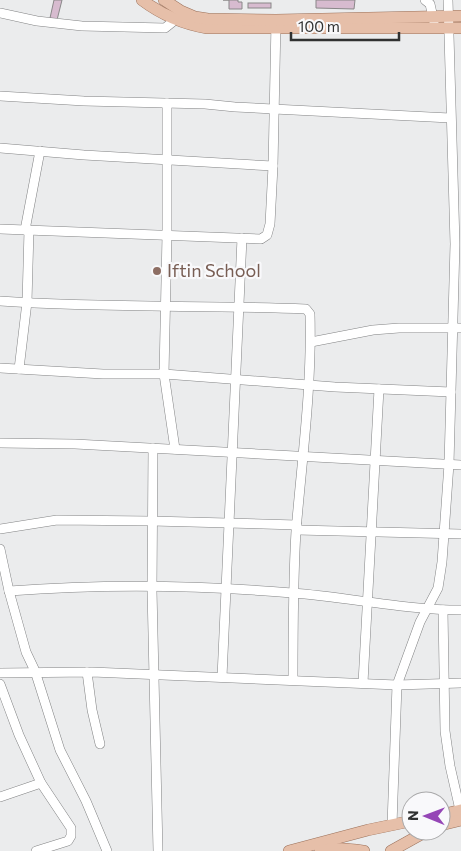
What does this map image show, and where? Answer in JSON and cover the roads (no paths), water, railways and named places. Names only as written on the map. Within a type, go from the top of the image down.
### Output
[{"type":"main road","points":[[142,0],[175,20],[207,28],[276,24],[434,22],[453,24],[461,16]]},
{"type":"main road","points":[[164,0],[195,17],[276,24]]},
{"type":"main road","points":[[289,851],[401,823]]},
{"type":"main road","points":[[392,825],[402,834],[402,840],[394,850]]},
{"type":"main road","points":[[368,830],[365,839],[371,851]]},
{"type":"main road","points":[[394,850],[409,841]]},
{"type":"main road","points":[[320,851],[348,848],[364,851]]},
{"type":"street","points":[[425,0],[430,4],[434,22]]},
{"type":"street","points":[[392,825],[397,685],[416,631],[438,588],[445,534],[450,464],[451,394],[457,329],[458,244],[457,181],[450,118],[453,24],[448,0]]},
{"type":"street","points":[[0,13],[37,21],[82,26],[165,28],[175,20]]},
{"type":"street","points":[[0,229],[261,239],[267,235],[270,224],[273,166],[276,24]]},
{"type":"street","points":[[0,96],[84,101],[167,102],[450,118]]},
{"type":"street","points":[[167,102],[164,374],[175,449]]},
{"type":"street","points":[[0,148],[273,166]]},
{"type":"street","points":[[20,369],[27,302],[27,230],[40,151]]},
{"type":"street","points":[[222,677],[242,238]]},
{"type":"street","points":[[0,301],[166,307],[239,306],[306,309],[310,314],[310,385],[302,455],[293,593],[293,680]]},
{"type":"street","points":[[311,342],[373,330],[399,328],[457,329]]},
{"type":"street","points":[[0,368],[103,374],[164,374],[451,394],[461,397]]},
{"type":"street","points":[[362,683],[379,389]]},
{"type":"street","points":[[0,443],[75,444],[461,465]]},
{"type":"street","points":[[152,448],[152,587],[158,851]]},
{"type":"street","points":[[0,529],[57,520],[152,520],[371,532],[461,534]]},
{"type":"street","points":[[0,549],[8,591],[26,652],[35,672],[60,750],[86,802],[107,851]]},
{"type":"street","points":[[8,591],[60,588],[152,587],[226,589],[293,593],[426,609],[461,610]]},
{"type":"street","points":[[443,610],[445,731],[450,766],[461,813]]},
{"type":"street","points":[[86,672],[100,744]]},
{"type":"street","points":[[0,673],[86,672],[397,685],[461,683]]},
{"type":"street","points":[[0,684],[19,735],[41,783],[71,828],[71,836],[68,841],[36,851]]},
{"type":"street","points":[[0,797],[41,783]]},
{"type":"place","name":"Iftin School","points":[[157,271]]}]
